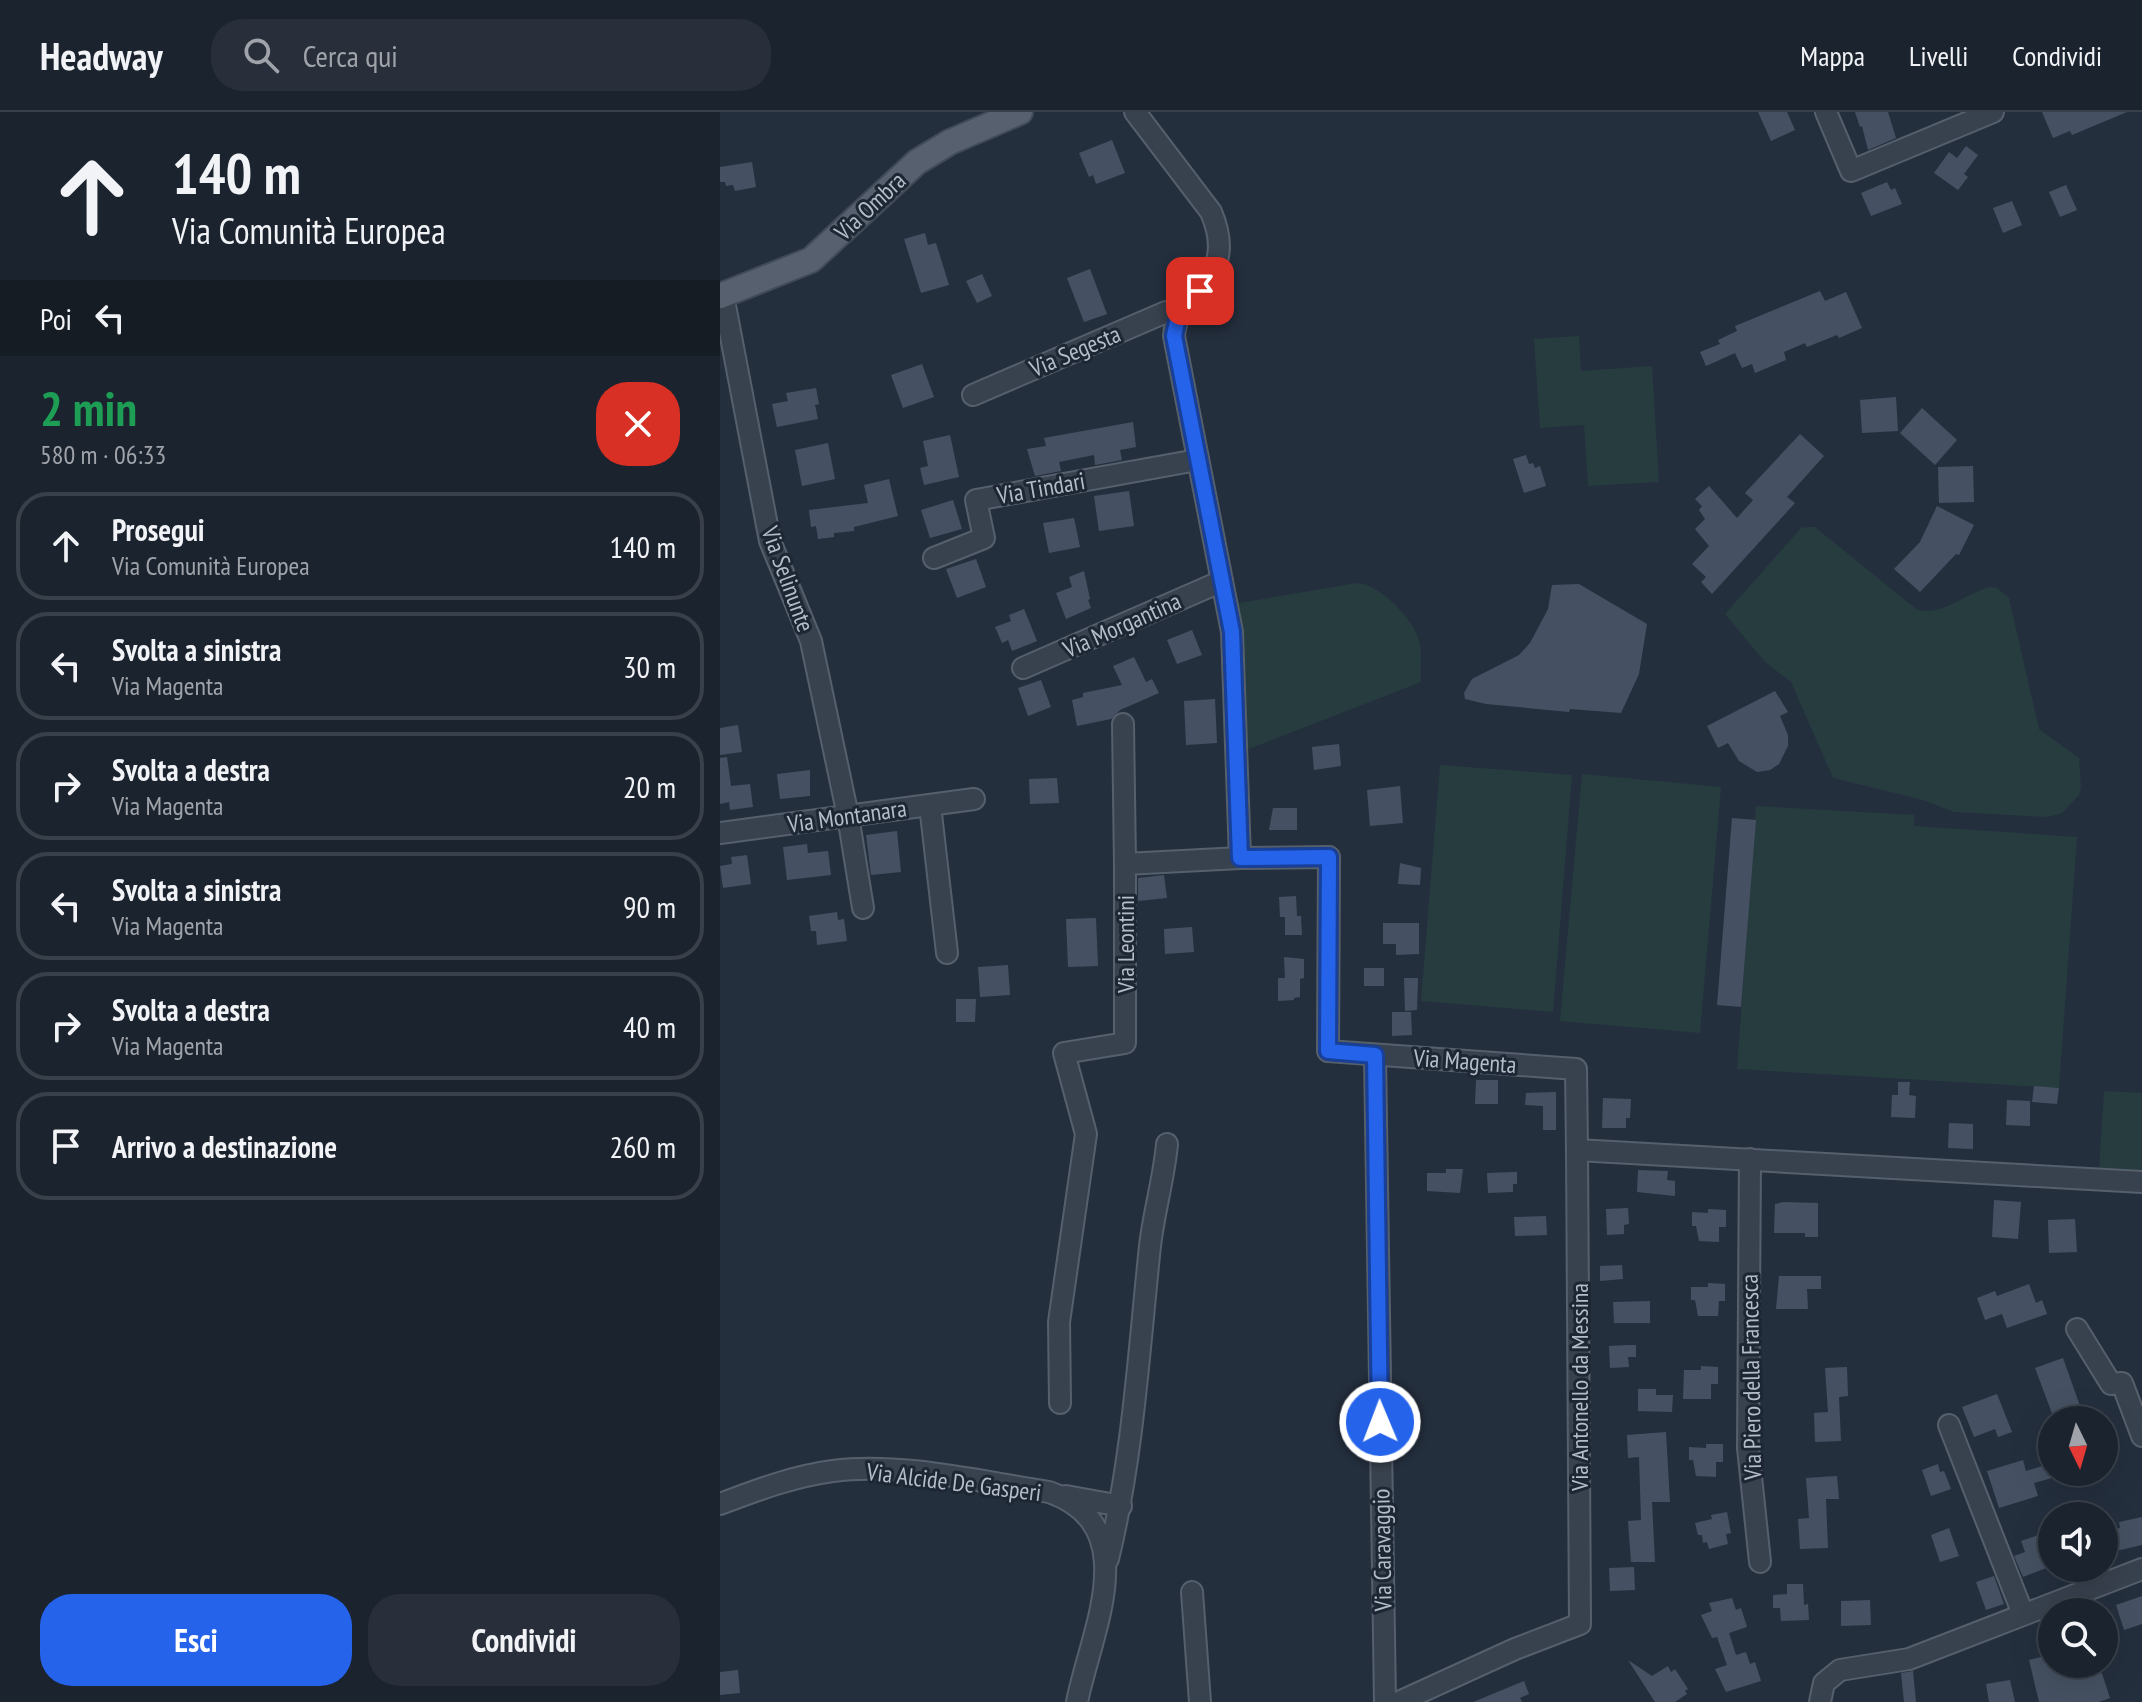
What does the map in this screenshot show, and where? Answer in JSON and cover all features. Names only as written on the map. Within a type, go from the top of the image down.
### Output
[{"type":"main road","name":"Via Ombra","points":[[721,295],[811,260],[917,162],[950,142],[1020,112]]},
{"type":"street","points":[[1135,112],[1148,122],[1211,212],[1219,240],[1219,252],[1210,276],[1178,317],[1174,336],[1232,632],[1240,858]]},
{"type":"street","points":[[1826,112],[1851,171],[1993,112]]},
{"type":"street","name":"Via Selinunte","points":[[721,295],[770,541],[811,641],[848,816],[863,908]]},
{"type":"street","name":"Via Segesta","points":[[973,395],[1166,312],[1178,317]]},
{"type":"street","name":"Via Tindari","points":[[934,558],[984,538],[976,500],[1197,460]]},
{"type":"street","name":"Via Morgantina","points":[[1023,668],[1222,581]]},
{"type":"street","points":[[1123,724],[1125,864]]},
{"type":"street","name":"Via Montanara","points":[[720,833],[974,799]]},
{"type":"street","points":[[930,805],[947,953]]},
{"type":"street","name":"Via Magenta","points":[[1240,858],[1329,857],[1328,1051],[1576,1069],[1577,1150]]},
{"type":"street","name":"Via Leontini","points":[[1060,1403],[1059,1322],[1086,1134],[1064,1053],[1125,1043],[1125,864],[1240,858]]},
{"type":"street","name":"Via Caravaggio","points":[[1375,1055],[1385,1702]]},
{"type":"street","points":[[1107,1566],[1121,1506],[1152,1229],[1164,1178],[1167,1144]]},
{"type":"street","points":[[1577,1150],[2142,1182]]},
{"type":"street","name":"Via Antonello da Messina","points":[[1399,1702],[1515,1649],[1580,1624],[1577,1150]]},
{"type":"street","name":"Via Piero della Francesca","points":[[1750,1159],[1748,1448],[1760,1562]]},
{"type":"street","points":[[2077,1329],[2111,1384],[2122,1383],[2141,1433]]},
{"type":"street","points":[[1949,1425],[2023,1614]]},
{"type":"street","name":"Via Alcide De Gasperi","points":[[720,1504],[804,1475],[868,1469],[901,1470],[1049,1492],[1066,1499],[1091,1520],[1104,1550],[1107,1566],[1103,1596],[1077,1702]]},
{"type":"street","points":[[1049,1492],[1121,1506]]},
{"type":"street","points":[[1820,1702],[1824,1683],[1840,1670],[1909,1659],[2142,1569]]},
{"type":"street","points":[[1192,1592],[1200,1702]]},
{"type":"green space","points":[[1579,336],[1581,371],[1652,366],[1659,482],[1588,486],[1584,425],[1540,428],[1534,339]]},
{"type":"green space","points":[[1815,527],[1916,609],[1944,608],[1990,587],[1997,588],[2009,598],[2039,729],[2079,758],[2079,795],[2062,813],[2047,817],[1954,812],[1923,800],[1833,778],[1791,682],[1765,662],[1725,614],[1801,528]]},
{"type":"green space","points":[[1357,583],[1384,595],[1414,629],[1420,648],[1421,682],[1246,750],[1234,604]]},
{"type":"green space","points":[[1440,765],[1572,775],[1553,1012],[1421,1001]]},
{"type":"green space","points":[[1582,774],[1721,787],[1700,1033],[1560,1021]]},
{"type":"green space","points":[[1756,806],[1914,815],[1914,826],[2077,837],[2059,1088],[1737,1069]]},
{"type":"green space","points":[[2104,1091],[2142,1093],[2142,1173],[2099,1170]]},
{"type":"building","points":[[1758,112],[1787,112],[1795,130],[1771,141]]},
{"type":"building","points":[[1855,112],[1888,112],[1896,138],[1868,150]]},
{"type":"building","points":[[2042,112],[2127,112],[2072,135],[2070,131],[2053,138]]},
{"type":"building","points":[[1112,140],[1125,173],[1096,184],[1093,175],[1089,177],[1079,153]]},
{"type":"building","points":[[1966,146],[1978,155],[1964,174],[1968,177],[1958,190],[1934,173],[1949,152],[1957,158]]},
{"type":"building","points":[[752,162],[756,187],[735,191],[733,185],[726,186],[725,182],[720,182],[720,167]]},
{"type":"building","points":[[1887,182],[1891,190],[1895,188],[1902,204],[1871,216],[1861,193]]},
{"type":"building","points":[[2066,185],[2077,210],[2060,217],[2049,192]]},
{"type":"building","points":[[2012,201],[2022,225],[2003,233],[1993,208]]},
{"type":"building","points":[[925,233],[928,245],[936,243],[949,285],[921,293],[904,239]]},
{"type":"building","points":[[1090,269],[1107,314],[1084,322],[1067,278]]},
{"type":"building","points":[[982,274],[992,296],[977,303],[966,281]]},
{"type":"building","points":[[1820,291],[1825,301],[1846,292],[1862,328],[1807,347],[1805,343],[1784,352],[1786,360],[1755,373],[1752,364],[1742,368],[1735,353],[1706,366],[1700,352],[1720,344],[1718,340],[1737,331],[1735,326]]},
{"type":"building","points":[[922,364],[934,397],[903,408],[891,375]]},
{"type":"building","points":[[816,388],[818,419],[777,427],[772,404],[788,401],[786,393]]},
{"type":"building","points":[[1896,397],[1898,431],[1862,433],[1860,400]]},
{"type":"building","points":[[1922,408],[1957,440],[1935,465],[1900,433]]},
{"type":"building","points":[[1133,422],[1136,447],[1120,450],[1122,460],[1095,465],[1094,455],[1059,462],[1061,471],[1035,476],[1027,449],[1046,446],[1044,438]]},
{"type":"building","points":[[1800,434],[1824,456],[1787,497],[1795,503],[1712,594],[1701,582],[1706,577],[1692,564],[1709,546],[1695,529],[1705,519],[1699,510],[1702,506],[1695,499],[1709,486],[1737,518],[1753,500],[1745,493]]},
{"type":"building","points":[[950,435],[959,477],[924,485],[920,468],[928,466],[923,441]]},
{"type":"building","points":[[828,443],[835,479],[802,486],[795,450]]},
{"type":"building","points":[[1526,455],[1529,464],[1533,463],[1535,468],[1540,466],[1546,486],[1524,493],[1513,459]]},
{"type":"building","points":[[1973,466],[1974,502],[1939,503],[1938,467]]},
{"type":"building","points":[[889,479],[898,516],[854,527],[854,531],[834,533],[834,537],[818,539],[816,526],[811,527],[809,510],[868,503],[864,485]]},
{"type":"building","points":[[1129,491],[1134,526],[1099,531],[1094,496]]},
{"type":"building","points":[[953,500],[962,529],[930,538],[921,510]]},
{"type":"building","points":[[1937,506],[1974,525],[1959,555],[1956,554],[1920,592],[1894,569],[1920,542]]},
{"type":"building","points":[[1074,518],[1080,547],[1049,553],[1043,523]]},
{"type":"building","points":[[976,559],[986,587],[957,598],[946,569]]},
{"type":"building","points":[[1084,571],[1091,608],[1066,619],[1056,593],[1072,587],[1069,577]]},
{"type":"building","points":[[1579,584],[1647,624],[1639,674],[1621,713],[1570,709],[1569,712],[1465,699],[1464,693],[1472,679],[1519,655],[1530,643],[1548,609],[1552,585]]},
{"type":"building","points":[[1024,609],[1037,641],[1012,651],[1008,640],[1002,643],[995,627],[1011,621],[1009,615]]},
{"type":"building","points":[[1192,630],[1202,655],[1177,664],[1167,640]]},
{"type":"building","points":[[1134,657],[1146,682],[1152,679],[1159,693],[1120,710],[1111,719],[1077,726],[1072,700],[1083,697],[1083,693],[1122,685],[1113,666]]},
{"type":"building","points":[[1041,680],[1051,707],[1028,716],[1018,688]]},
{"type":"building","points":[[1775,691],[1788,712],[1780,716],[1788,735],[1788,746],[1779,764],[1770,770],[1757,772],[1739,761],[1728,743],[1718,748],[1707,726]]},
{"type":"building","points":[[1215,699],[1217,743],[1186,745],[1184,701]]},
{"type":"building","points":[[738,725],[742,752],[720,755],[720,728]]},
{"type":"building","points":[[1339,744],[1341,766],[1314,770],[1312,747]]},
{"type":"building","points":[[727,757],[731,786],[750,784],[753,807],[730,810],[729,802],[720,804],[720,758]]},
{"type":"building","points":[[810,770],[810,796],[780,799],[777,774]]},
{"type":"building","points":[[1057,778],[1059,803],[1030,804],[1029,779]]},
{"type":"building","points":[[1400,786],[1403,823],[1370,826],[1367,790]]},
{"type":"building","points":[[1273,808],[1297,808],[1297,830],[1269,830]]},
{"type":"building","points":[[1732,818],[1756,820],[1741,1007],[1717,1005]]},
{"type":"building","points":[[897,831],[901,872],[871,875],[866,835]]},
{"type":"building","points":[[807,844],[808,853],[828,851],[831,875],[787,880],[783,847]]},
{"type":"building","points":[[747,855],[751,884],[723,888],[720,866],[732,864],[731,857]]},
{"type":"building","points":[[1400,863],[1421,868],[1420,885],[1398,884]]},
{"type":"building","points":[[1164,875],[1167,898],[1138,901],[1138,878]]},
{"type":"building","points":[[1296,896],[1302,935],[1285,935],[1285,917],[1280,917],[1279,897]]},
{"type":"building","points":[[837,912],[838,920],[844,919],[847,941],[817,945],[816,931],[811,931],[809,916]]},
{"type":"building","points":[[1096,918],[1098,966],[1068,967],[1066,919]]},
{"type":"building","points":[[1383,923],[1419,923],[1419,954],[1396,955],[1396,944],[1383,944]]},
{"type":"building","points":[[1192,927],[1194,952],[1165,954],[1164,929]]},
{"type":"building","points":[[1284,957],[1304,959],[1304,978],[1300,979],[1300,997],[1278,1001],[1278,978],[1285,978]]},
{"type":"building","points":[[1008,965],[1010,995],[980,997],[978,967]]},
{"type":"building","points":[[1364,968],[1384,968],[1384,986],[1364,986]]},
{"type":"building","points":[[1404,978],[1418,978],[1417,1010],[1405,1011]]},
{"type":"building","points":[[956,999],[976,999],[975,1022],[956,1022]]},
{"type":"building","points":[[1392,1012],[1411,1012],[1412,1035],[1392,1036]]},
{"type":"building","points":[[1476,1080],[1498,1080],[1498,1104],[1475,1104]]},
{"type":"building","points":[[1898,1082],[1910,1082],[1909,1095],[1916,1096],[1915,1118],[1891,1117],[1892,1095],[1898,1095]]},
{"type":"building","points":[[2034,1086],[2059,1088],[2057,1104],[2032,1102]]},
{"type":"building","points":[[1556,1092],[1556,1130],[1543,1130],[1543,1106],[1525,1105],[1526,1093]]},
{"type":"building","points":[[1603,1098],[1631,1099],[1626,1128],[1602,1128]]},
{"type":"building","points":[[2007,1100],[2030,1101],[2030,1126],[2006,1125]]},
{"type":"building","points":[[1949,1123],[1973,1124],[1973,1149],[1948,1148]]},
{"type":"building","points":[[1446,1169],[1463,1169],[1460,1193],[1427,1191],[1427,1173],[1446,1173]]},
{"type":"building","points":[[1638,1170],[1668,1171],[1667,1180],[1675,1181],[1675,1196],[1637,1192]]},
{"type":"building","points":[[1517,1172],[1513,1192],[1488,1193],[1487,1173]]},
{"type":"building","points":[[1994,1200],[2021,1202],[2018,1239],[1992,1237]]},
{"type":"building","points":[[1818,1203],[1818,1237],[1805,1237],[1805,1233],[1774,1233],[1775,1204]]},
{"type":"building","points":[[1628,1208],[1629,1224],[1624,1225],[1624,1234],[1607,1235],[1606,1209]]},
{"type":"building","points":[[1708,1209],[1726,1210],[1726,1227],[1719,1227],[1719,1242],[1699,1241],[1696,1226],[1692,1226],[1692,1212],[1708,1213]]},
{"type":"building","points":[[1546,1216],[1547,1235],[1515,1236],[1514,1217]]},
{"type":"building","points":[[2075,1219],[2077,1252],[2049,1253],[2048,1220]]},
{"type":"building","points":[[1622,1265],[1623,1279],[1600,1281],[1600,1266]]},
{"type":"building","points":[[1779,1276],[1821,1276],[1821,1289],[1807,1289],[1808,1309],[1776,1309]]},
{"type":"building","points":[[1708,1283],[1725,1284],[1725,1301],[1719,1301],[1718,1316],[1698,1316],[1695,1300],[1691,1300],[1691,1287],[1708,1287]]},
{"type":"building","points":[[2029,1284],[2036,1303],[2042,1300],[2047,1314],[2007,1328],[2002,1314],[1985,1320],[1977,1298],[1995,1291],[1997,1296]]},
{"type":"building","points":[[1650,1301],[1650,1323],[1614,1323],[1613,1302]]},
{"type":"building","points":[[1636,1345],[1636,1357],[1628,1357],[1629,1367],[1610,1368],[1609,1346]]},
{"type":"building","points":[[2063,1358],[2080,1406],[2049,1406],[2035,1368]]},
{"type":"building","points":[[1701,1366],[1718,1367],[1718,1384],[1711,1384],[1711,1399],[1683,1399],[1684,1370],[1701,1370]]},
{"type":"building","points":[[1847,1367],[1848,1396],[1839,1397],[1841,1441],[1815,1442],[1814,1413],[1828,1412],[1825,1368]]},
{"type":"building","points":[[1638,1389],[1656,1389],[1656,1395],[1673,1395],[1672,1412],[1638,1411]]},
{"type":"building","points":[[1997,1394],[2012,1432],[1998,1437],[1995,1429],[1974,1437],[1962,1407]]},
{"type":"building","points":[[1666,1432],[1670,1502],[1652,1502],[1655,1562],[1631,1562],[1628,1521],[1641,1520],[1639,1457],[1628,1458],[1627,1435]]},
{"type":"building","points":[[1706,1444],[1723,1444],[1723,1462],[1716,1462],[1716,1477],[1696,1476],[1693,1460],[1689,1460],[1689,1447],[1706,1448]]},
{"type":"building","points":[[2023,1460],[2026,1471],[2038,1467],[2038,1482],[2034,1483],[2038,1496],[1999,1508],[1987,1471]]},
{"type":"building","points":[[1938,1464],[1951,1489],[1931,1496],[1922,1470]]},
{"type":"building","points":[[1837,1476],[1839,1499],[1826,1499],[1828,1548],[1800,1549],[1798,1519],[1809,1518],[1806,1478]]},
{"type":"building","points":[[1727,1512],[1731,1533],[1726,1534],[1728,1544],[1709,1549],[1707,1542],[1703,1543],[1702,1535],[1698,1535],[1695,1523]]},
{"type":"building","points":[[2142,1517],[2142,1545],[2118,1551],[2119,1522]]},
{"type":"building","points":[[1949,1528],[1959,1556],[1940,1562],[1931,1535]]},
{"type":"building","points":[[2038,1535],[2038,1571],[2023,1577],[2014,1556],[2025,1552],[2021,1541]]},
{"type":"building","points":[[1634,1567],[1635,1590],[1610,1591],[1609,1568]]},
{"type":"building","points":[[1994,1576],[2004,1604],[1986,1610],[1976,1582]]},
{"type":"building","points":[[1787,1584],[1803,1584],[1804,1605],[1808,1604],[1809,1620],[1781,1621],[1780,1608],[1773,1608],[1773,1595],[1787,1594]]},
{"type":"building","points":[[2142,1596],[2142,1624],[2124,1630],[2118,1604]]},
{"type":"building","points":[[1732,1598],[1736,1610],[1741,1608],[1747,1627],[1729,1633],[1736,1655],[1746,1652],[1750,1664],[1755,1662],[1761,1681],[1726,1692],[1715,1669],[1727,1665],[1717,1637],[1712,1638],[1701,1615],[1712,1611],[1709,1603]]},
{"type":"building","points":[[1870,1600],[1871,1625],[1841,1626],[1841,1601]]},
{"type":"building","points":[[2038,1658],[2038,1678],[2104,1678],[2110,1698],[2099,1702],[2039,1702],[2029,1660]]},
{"type":"building","points":[[1628,1660],[1652,1676],[1668,1666],[1671,1672],[1675,1669],[1688,1689],[1685,1691],[1687,1694],[1675,1702],[1655,1702]]},
{"type":"building","points":[[738,1670],[740,1693],[720,1695],[720,1672]]},
{"type":"building","points":[[1913,1671],[1916,1702],[1904,1702],[1901,1673]]},
{"type":"building","points":[[2010,1680],[2015,1702],[1989,1702],[1986,1684]]},
{"type":"building","points":[[1524,1681],[1529,1694],[1520,1698],[1522,1702],[1473,1702]]},
{"type":"route","points":[[1200,291],[1178,317],[1174,336],[1232,632],[1240,858],[1329,857],[1328,1051],[1375,1055],[1380,1422]]}]
